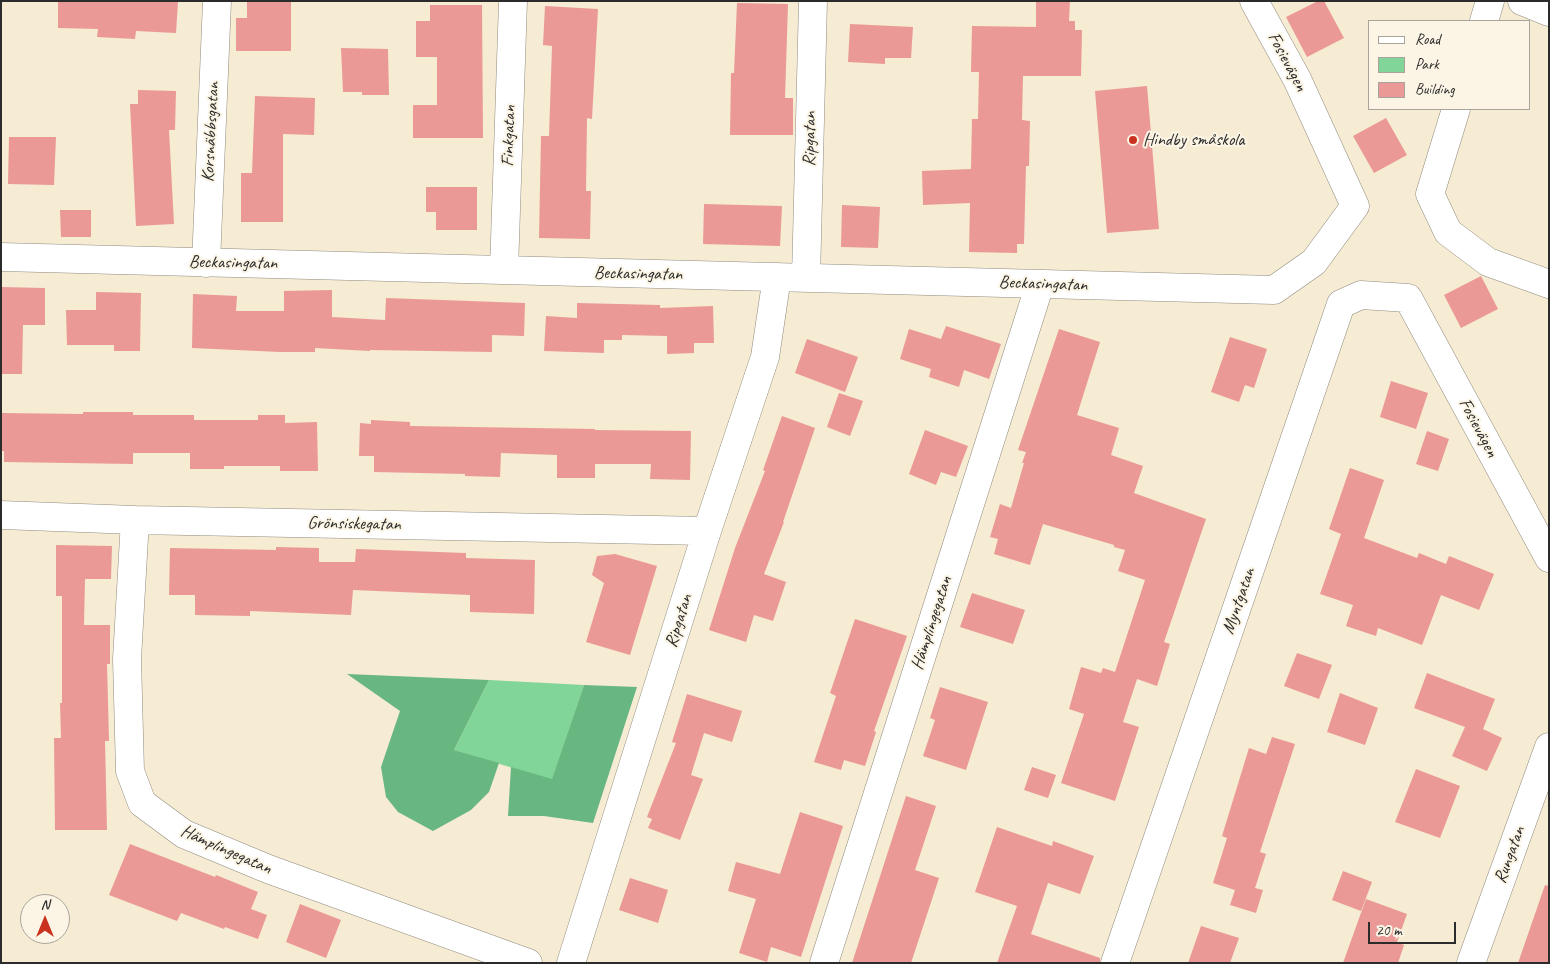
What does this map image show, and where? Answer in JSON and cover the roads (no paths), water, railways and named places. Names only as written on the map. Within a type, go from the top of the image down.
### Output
[{"type":"street","name":"Korsnäbbsgatan","points":[[206,262],[217,1]]},
{"type":"street","name":"Finkgatan","points":[[504,270],[513,1]]},
{"type":"street","name":"Ripgatan","points":[[806,278],[813,1]]},
{"type":"street","name":"Fosievägen","points":[[1254,1],[1297,79],[1355,206],[1314,262],[1274,290]]},
{"type":"street","points":[[1484,20],[1490,1]]},
{"type":"street","points":[[1522,1],[1549,12]]},
{"type":"street","points":[[1456,110],[1430,194],[1448,232],[1488,262],[1549,284]]},
{"type":"street","name":"Beckasingatan","points":[[1,258],[1274,290]]},
{"type":"street","name":"Ripgatan","points":[[571,963],[707,531],[766,357],[776,277]]},
{"type":"street","name":"Hämplingegatan","points":[[824,963],[1040,284]]},
{"type":"street","name":"Myntgatan","points":[[1115,963],[1341,304],[1361,295],[1408,298]]},
{"type":"street","name":"Fosievägen","points":[[1408,298],[1549,558]]},
{"type":"street","name":"Grönsiskegatan","points":[[1,515],[134,520],[707,531]]},
{"type":"street","name":"Hämplingegatan","points":[[134,520],[127,660],[130,771],[142,802],[184,834],[268,869],[528,963]]},
{"type":"street","name":"Rungatan","points":[[1471,963],[1549,747]]},
{"type":"place","name":"Hindby småskola","points":[[1133,140]]}]
